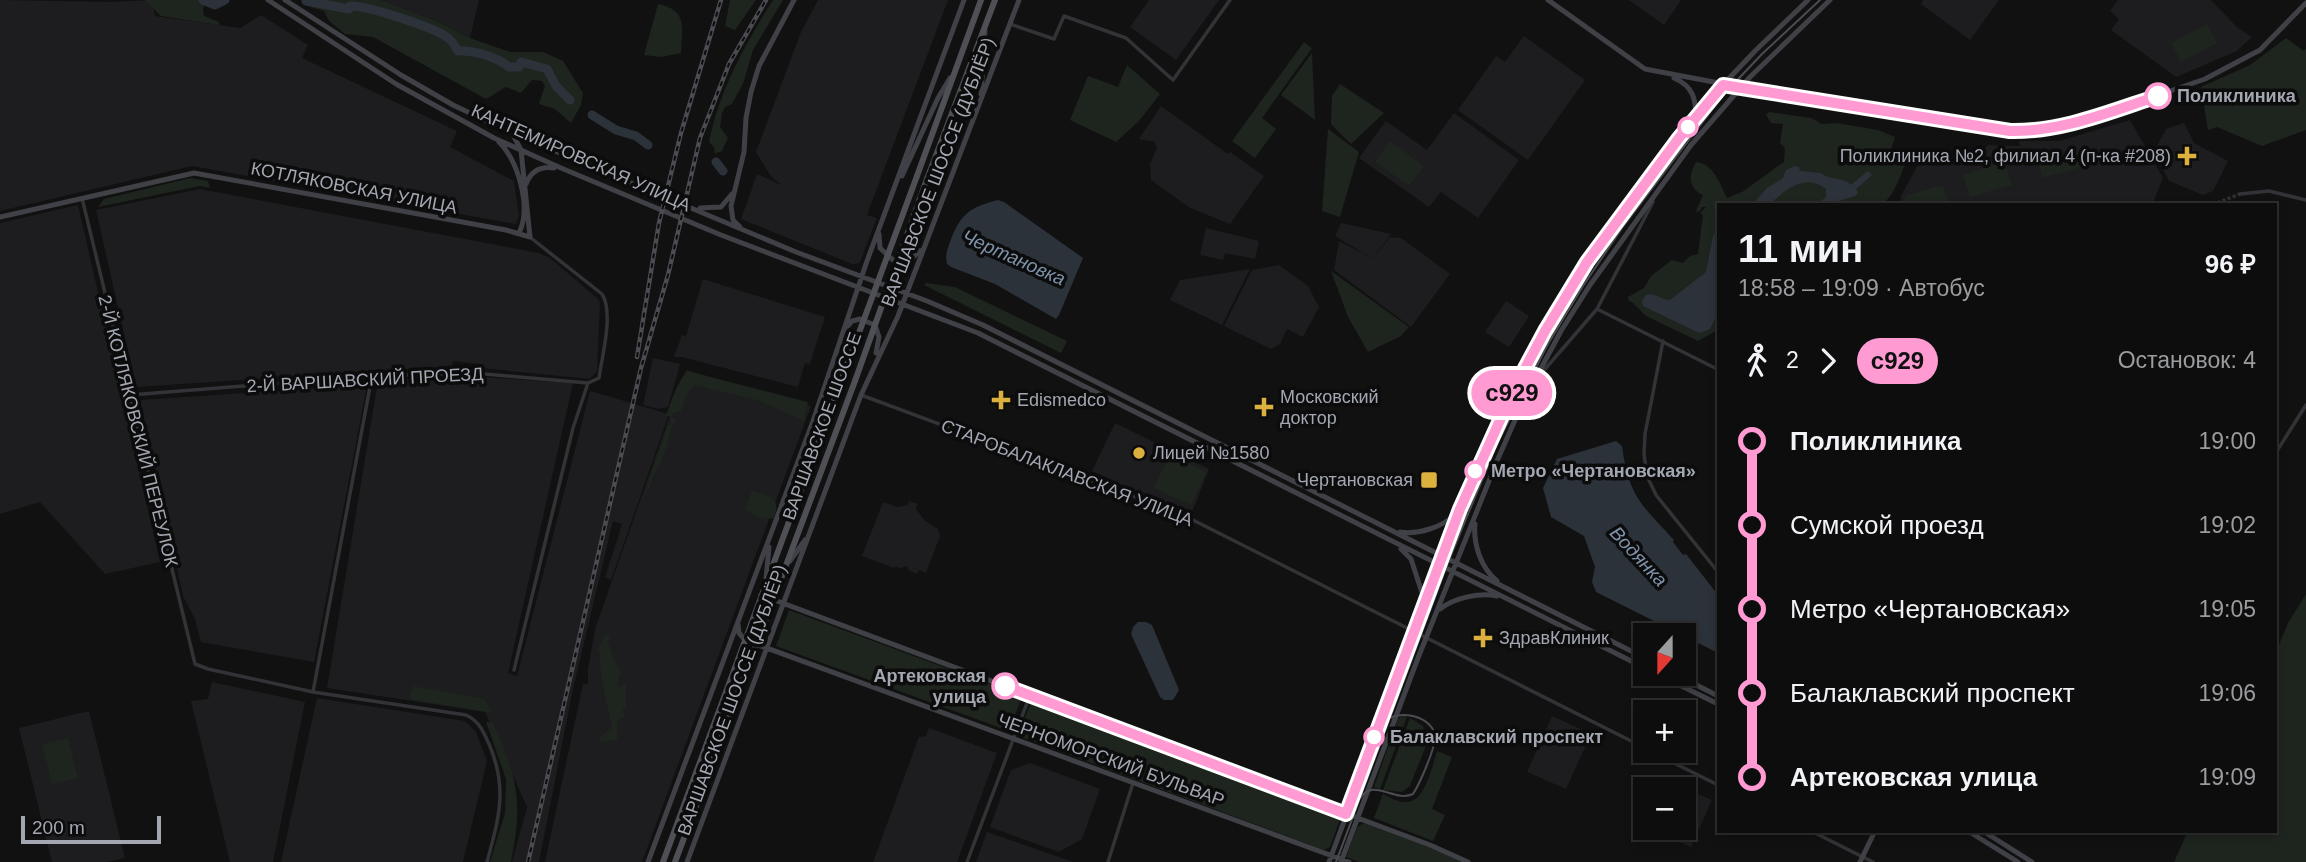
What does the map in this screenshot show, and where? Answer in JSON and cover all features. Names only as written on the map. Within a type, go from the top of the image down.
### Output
[{"type":"main road","name":"КАНТЕМИРОВСКАЯ УЛИЦА","points":[[268,0],[376,72],[494,138],[561,169],[822,275],[902,303]]},
{"type":"main road","name":"КАНТЕМИРОВСКАЯ УЛИЦА","points":[[285,0],[401,75],[453,105],[512,133],[827,264],[906,293]]},
{"type":"main road","points":[[746,231],[732,216],[731,206],[744,152],[751,92],[759,66],[794,0]]},
{"type":"main road","name":"ВАРШАВСКОЕ ШОССЕ (ДУБЛЁР)","points":[[648,862],[821,400],[857,288],[964,0]]},
{"type":"main road","name":"ВАРШАВСКОЕ ШОССЕ","points":[[663,862],[981,0]]},
{"type":"main road","name":"ВАРШАВСКОЕ ШОССЕ","points":[[675,862],[995,0]]},
{"type":"main road","name":"ВАРШАВСКОЕ ШОССЕ (ДУБЛЁР)","points":[[687,862],[861,395],[906,293],[1019,0]]},
{"type":"main road","points":[[1548,0],[1645,69],[1740,88],[2001,130],[2046,128],[2087,121],[2224,71],[2260,50],[2306,3]]},
{"type":"main road","points":[[1330,859],[1413,633],[1442,564],[1441,556],[1460,509],[1488,444],[1545,331],[1587,262],[1696,118],[1756,50],[1808,0]]},
{"type":"main road","points":[[1344,861],[1426,639],[1497,461],[1533,383],[1572,313],[1665,178],[1740,88],[1830,0]]},
{"type":"main road","points":[[979,107],[986,26]]},
{"type":"main road","points":[[888,204],[938,98],[956,68]]},
{"type":"main road","points":[[1661,73],[1679,80],[1691,89],[1696,102],[1696,118]]},
{"type":"main road","points":[[512,133],[521,150],[530,237]]},
{"type":"main road","points":[[494,138],[511,156],[519,175],[524,215],[519,233]]},
{"type":"main road","points":[[525,187],[529,177],[539,169],[561,169]]},
{"type":"main road","name":"КОТЛЯКОВСКАЯ УЛИЦА","points":[[0,217],[194,173],[530,237]]},
{"type":"main road","points":[[693,208],[721,207],[735,188]]},
{"type":"main road","points":[[883,219],[879,244],[885,256],[893,260],[906,261],[914,258],[928,236]]},
{"type":"main road","points":[[822,275],[830,273],[827,264]]},
{"type":"main road","points":[[906,293],[983,325],[1633,652]]},
{"type":"main road","points":[[902,303],[978,333],[1633,662]]},
{"type":"main road","points":[[843,331],[852,321],[860,319],[875,325],[879,337],[873,366]]},
{"type":"main road","points":[[1391,530],[1413,533],[1443,524],[1460,509]]},
{"type":"main road","points":[[1476,516],[1475,542],[1486,570],[1508,589]]},
{"type":"main road","points":[[763,591],[772,533]]},
{"type":"main road","points":[[784,571],[809,535]]},
{"type":"main road","points":[[1388,539],[1411,559],[1425,602]]},
{"type":"main road","points":[[1442,564],[1456,563]]},
{"type":"main road","name":"ЧЕРНОМОРСКИЙ БУЛЬВАР","points":[[763,591],[783,603],[1430,845],[1468,862]]},
{"type":"main road","points":[[1437,611],[1454,601],[1483,594],[1511,601]]},
{"type":"main road","points":[[738,621],[739,633],[745,640]]},
{"type":"main road","name":"ЧЕРНОМОРСКИЙ БУЛЬВАР","points":[[745,640],[1013,738],[1330,859],[1344,861]]},
{"type":"main road","points":[[1696,685],[1717,695]]},
{"type":"main road","points":[[1681,686],[1717,704]]},
{"type":"main road","points":[[1861,859],[1874,833]]},
{"type":"main road","points":[[1971,833],[2018,862]]},
{"type":"main road","points":[[1987,833],[2032,862]]},
{"type":"main road","points":[[1987,842],[1985,836],[1992,836]]},
{"type":"street","points":[[1010,24],[1054,39],[1064,16],[1126,38],[1173,80],[1230,0]]},
{"type":"street","points":[[1533,383],[1597,309],[1665,178],[1657,168]]},
{"type":"street","points":[[2240,194],[2269,191],[2306,200]]},
{"type":"street","name":"2-Й КОТЛЯКОВСКИЙ ПЕРЕУЛОК","points":[[82,198],[195,664],[313,692]]},
{"type":"street","name":"КОТЛЯКОВСКАЯ УЛИЦА","points":[[530,237],[606,300],[607,313],[599,378]]},
{"type":"street","points":[[936,316],[934,308],[941,307]]},
{"type":"street","points":[[1597,309],[1717,369]]},
{"type":"street","points":[[1662,341],[1646,434],[1644,454],[1647,476],[1656,495],[1717,571]]},
{"type":"street","name":"2-Й ВАРШАВСКИЙ ПРОЕЗД","points":[[130,395],[372,376],[474,373],[588,383],[599,378]]},
{"type":"street","points":[[372,376],[313,692],[466,715],[475,719],[494,755],[500,781],[498,821],[487,862]]},
{"type":"street","points":[[514,670],[573,428],[588,383]]},
{"type":"street","points":[[1096,392],[1103,391],[1101,385]]},
{"type":"street","name":"СТАРОБАЛАКЛАВСКАЯ УЛИЦА","points":[[861,395],[1179,513],[1633,743]]},
{"type":"street","points":[[2277,451],[2306,405]]},
{"type":"street","points":[[1202,445],[1200,438],[1207,438]]},
{"type":"street","points":[[1403,547],[1410,544],[1408,539]]},
{"type":"street","points":[[1563,627],[1561,621],[1566,619]]},
{"type":"street","points":[[967,862],[1030,695]]},
{"type":"street","name":"СТАРОБАЛАКЛАВСКАЯ УЛИЦА","points":[[1673,763],[1717,785]]},
{"type":"street","points":[[1108,862],[1133,783]]},
{"type":"street","points":[[1815,833],[1861,859],[1873,862]]},
{"type":"shaded area","points":[[0,0],[152,0],[155,16],[240,28],[261,15],[308,45],[302,58],[457,131],[450,147],[514,181],[519,216],[516,224],[192,166],[0,211]]},
{"type":"shaded area","points":[[145,0],[206,0],[204,16],[219,22],[219,25],[161,16]]},
{"type":"shaded area","points":[[302,0],[381,0],[510,52],[543,52],[563,61],[583,93],[581,105],[571,123],[555,109],[539,104],[545,86],[542,81],[532,80],[521,93],[506,87],[486,99],[373,37],[345,34],[329,21],[324,11],[310,7]]},
{"type":"shaded area","points":[[381,0],[479,0],[470,38],[439,22]]},
{"type":"shaded area","points":[[730,0],[756,0],[735,30],[725,26]]},
{"type":"shaded area","points":[[773,0],[783,0],[753,50],[743,84],[732,104],[725,107],[722,113],[720,127],[728,138],[722,151],[715,154],[714,147],[709,142],[719,104],[743,51]]},
{"type":"shaded area","points":[[818,0],[948,0],[867,215],[877,218],[860,262],[856,264],[741,219],[757,174],[781,185],[770,175],[756,152],[801,32]]},
{"type":"shaded area","points":[[1149,0],[1219,0],[1176,60],[1130,27]]},
{"type":"shaded area","points":[[1629,0],[1681,0],[1664,25]]},
{"type":"shaded area","points":[[1923,0],[1999,0],[1970,40],[1921,4]]},
{"type":"shaded area","points":[[2118,0],[2211,0],[2238,28],[2252,37],[2237,51],[2176,77],[2111,30],[2119,19],[2110,11]]},
{"type":"shaded area","points":[[658,4],[679,15],[682,28],[681,53],[661,57],[644,55]]},
{"type":"shaded area","points":[[2207,24],[2217,43],[2181,62],[2171,43]]},
{"type":"shaded area","points":[[1524,36],[1585,80],[1528,160],[1458,110],[1496,56],[1505,62]]},
{"type":"shaded area","points":[[2286,38],[2304,51],[2306,48],[2306,130],[2262,146],[2217,127],[2208,130],[2201,87],[2250,65]]},
{"type":"shaded area","points":[[1304,42],[1312,48],[1262,118],[1276,129],[1255,158],[1232,141]]},
{"type":"shaded area","points":[[1312,53],[1315,120],[1281,95]]},
{"type":"shaded area","points":[[1127,65],[1160,94],[1139,121],[1116,142],[1070,120],[1088,76],[1118,87]]},
{"type":"shaded area","points":[[1340,84],[1384,113],[1351,144],[1331,124],[1332,96]]},
{"type":"shaded area","points":[[1161,106],[1264,176],[1230,224],[1190,208],[1151,180],[1150,164],[1157,148],[1155,142],[1139,139]]},
{"type":"shaded area","points":[[1769,112],[1811,118],[1822,124],[1836,123],[1878,130],[1895,137],[1889,156],[1906,161],[1894,190],[1884,203],[1717,203],[1717,331],[1698,341],[1646,316],[1628,297],[1644,288],[1651,276],[1672,260],[1683,263],[1690,256],[1698,254],[1703,215],[1700,213],[1706,207],[1696,211],[1703,195],[1694,189],[1691,181],[1696,162],[1712,171],[1727,198],[1742,192],[1784,162],[1785,148],[1780,143],[1783,124],[1771,123],[1766,115]]},
{"type":"shaded area","points":[[1454,113],[1519,160],[1478,218],[1441,192],[1429,207],[1359,158],[1386,121],[1427,150]]},
{"type":"shaded area","points":[[2130,120],[2163,178],[2153,203],[1900,203],[1901,196],[1924,154],[1982,162],[1984,149],[1988,145],[2020,146],[2019,141],[2059,141]]},
{"type":"shaded area","name":"Поликлиника №2, филиал 4 (п-ка #208)","points":[[2184,123],[2194,143],[2228,161],[2213,191],[2203,195],[2169,181],[2154,151],[2166,129]]},
{"type":"shaded area","points":[[1328,129],[1359,152],[1340,217],[1322,211]]},
{"type":"shaded area","points":[[1390,141],[1424,166],[1409,186],[1375,162]]},
{"type":"shaded area","points":[[2082,149],[2087,166],[2042,178],[2038,161]]},
{"type":"shaded area","points":[[2005,162],[2012,185],[1970,197],[1963,175]]},
{"type":"shaded area","points":[[190,178],[208,181],[210,188],[200,186],[98,207],[104,199]]},
{"type":"shaded area","points":[[1938,186],[1944,188],[1948,201],[1905,203],[1907,195]]},
{"type":"shaded area","points":[[200,189],[539,253],[550,258],[600,303],[597,371],[590,379],[482,368],[478,364],[453,361],[452,366],[136,387],[96,210]]},
{"type":"shaded area","points":[[78,205],[160,562],[105,574],[40,502],[0,514],[0,223]]},
{"type":"shaded area","points":[[1341,223],[1391,234],[1373,258],[1390,237],[1401,238],[1450,274],[1411,327],[1334,270],[1339,241],[1373,259],[1335,236]]},
{"type":"shaded area","points":[[1206,228],[1259,241],[1255,259],[1225,253],[1223,260],[1200,255]]},
{"type":"shaded area","points":[[1279,265],[1308,286],[1319,307],[1303,337],[1287,329],[1280,344],[1271,349],[1224,326],[1252,270]]},
{"type":"shaded area","points":[[1250,269],[1222,325],[1170,300],[1180,280]]},
{"type":"shaded area","points":[[1331,271],[1409,327],[1401,336],[1368,352],[1348,317]]},
{"type":"shaded area","points":[[703,279],[825,317],[810,364],[805,363],[798,387],[674,357],[682,335],[686,336]]},
{"type":"shaded area","points":[[926,283],[955,287],[1067,341],[1061,353],[924,285]]},
{"type":"shaded area","points":[[1506,301],[1529,316],[1509,347],[1485,332]]},
{"type":"shaded area","points":[[653,358],[680,364],[668,407],[659,409],[643,405]]},
{"type":"shaded area","points":[[686,370],[811,406],[642,862],[545,862],[583,684],[588,684],[595,629]]},
{"type":"shaded area","points":[[687,371],[808,402],[804,421],[757,400],[694,385],[685,397],[681,411],[673,413],[672,417],[676,420],[664,455],[653,476],[650,489],[646,490],[668,425],[671,425],[671,416],[666,416],[668,410]]},
{"type":"shaded area","points":[[443,377],[573,383],[508,673],[517,676],[590,391],[669,414],[611,580],[605,577],[622,524],[613,521],[573,689],[539,862],[512,862],[527,807],[485,712],[327,688],[378,381]]},
{"type":"shaded area","points":[[363,385],[366,391],[314,662],[201,642],[195,619],[183,596],[140,400]]},
{"type":"shaded area","name":"Лицей №1580","points":[[1115,423],[1209,469],[1192,512],[1092,471]]},
{"type":"shaded area","points":[[1171,454],[1206,472],[1191,505],[1153,488]]},
{"type":"shaded area","points":[[752,491],[773,499],[776,512],[773,519],[757,517],[745,509]]},
{"type":"shaded area","points":[[909,501],[918,504],[916,509],[924,520],[938,529],[940,536],[926,573],[919,570],[917,574],[904,566],[902,569],[895,566],[894,568],[862,556],[883,502],[898,507],[908,505]]},
{"type":"shaded area","points":[[2306,594],[2306,862],[2174,862],[2187,833],[2277,833],[2277,649],[2288,623]]},
{"type":"shaded area","points":[[789,610],[1022,696],[1009,731],[776,646]]},
{"type":"shaded area","points":[[605,634],[611,636],[608,641],[621,672],[617,685],[622,687],[624,683],[627,684],[627,707],[622,707],[625,716],[617,722],[617,740],[601,742],[599,738],[612,727],[601,677],[601,653],[598,650]]},
{"type":"shaded area","points":[[212,682],[305,702],[273,862],[230,862],[191,701],[208,699]]},
{"type":"shaded area","points":[[413,686],[485,699],[492,713],[409,699]]},
{"type":"shaded area","points":[[317,698],[465,721],[476,732],[487,761],[463,862],[281,862]]},
{"type":"shaded area","points":[[1036,699],[1337,811],[1340,819],[1330,847],[1324,850],[1021,737],[1019,733],[1031,702]]},
{"type":"shaded area","points":[[89,711],[125,858],[106,862],[52,862],[19,728]]},
{"type":"shaded area","points":[[1552,716],[1591,734],[1566,789],[1527,772]]},
{"type":"shaded area","points":[[1407,717],[1380,789],[1374,787],[1398,719]]},
{"type":"shaded area","points":[[1410,718],[1423,726],[1427,743],[1410,786],[1402,792],[1383,790]]},
{"type":"shaded area","points":[[486,722],[493,723],[508,759],[516,791],[517,823],[511,862],[490,862],[505,813],[506,779]]},
{"type":"shaded area","points":[[929,728],[997,753],[957,862],[873,862],[919,737],[926,736]]},
{"type":"shaded area","points":[[68,738],[78,778],[52,784],[42,744]]},
{"type":"shaded area","points":[[1437,751],[1452,757],[1432,809],[1445,815],[1433,841],[1374,818],[1383,794],[1402,802],[1418,797],[1427,783]]},
{"type":"shaded area","points":[[1030,763],[1100,789],[1082,839],[1059,852],[990,827],[1011,770]]},
{"type":"shaded area","points":[[1696,793],[1712,800],[1696,836]]},
{"type":"shaded area","points":[[1364,823],[1462,862],[1359,862],[1346,857],[1357,827]]},
{"type":"shaded area","points":[[987,832],[1073,862],[976,862]]},
{"type":"shaded area","points":[[1675,840],[1694,840],[1691,847]]},
{"type":"water","points":[[1795,166],[1799,167],[1800,171],[1821,173],[1851,185],[1868,171],[1872,175],[1856,189],[1858,193],[1855,196],[1832,203],[1818,203],[1826,197],[1826,189],[1810,182],[1795,185],[1771,203],[1754,203],[1767,188],[1783,178],[1786,170]]},
{"type":"water","points":[[998,200],[1083,258],[1056,319],[995,284],[947,264],[948,248],[962,219],[973,209]]},
{"type":"water","points":[[1717,229],[1717,315],[1710,329],[1700,333],[1643,306],[1642,301],[1646,295],[1670,300],[1706,272]]},
{"type":"water","name":"Водянка","points":[[1616,441],[1622,446],[1628,477],[1638,499],[1717,594],[1717,652],[1696,642],[1696,623],[1658,623],[1596,592],[1592,582],[1595,567],[1584,536],[1551,517],[1543,488],[1557,459]]},
{"type":"water","points":[[1138,622],[1152,625],[1179,690],[1173,700],[1160,697],[1131,634]]},
{"type":"waterway","name":"Чертановка","points":[[203,0],[215,5],[225,0]]},
{"type":"waterway","name":"Чертановка","points":[[306,1],[385,13],[441,34],[451,41],[458,51],[485,55],[509,67],[519,67],[521,62],[547,69],[556,86],[570,100]]},
{"type":"waterway","name":"Чертановка","points":[[592,115],[616,130],[636,136],[648,145]]},
{"type":"waterway","name":"Чертановка","points":[[716,162],[723,171]]},
{"type":"tunnel","points":[[2217,203],[2240,194]]},
{"type":"tram line","points":[[1336,862],[1449,560],[1497,444],[1548,344],[1622,228],[1724,94],[1820,0]]},
{"type":"tram line","points":[[1359,800],[1371,790],[1406,796],[1413,794],[1430,757],[1435,736],[1428,723],[1406,715],[1398,715],[1385,722]]},
{"type":"railway","points":[[637,357],[659,223],[681,133],[721,0]]},
{"type":"railway","points":[[528,862],[641,368],[668,275],[700,138],[729,64],[766,0]]},
{"type":"bus line","name":"с929","points":[[1005,686],[1346,814],[1460,509],[1515,387],[1587,262],[1679,138],[1723,85],[2010,131],[2080,122],[2158,96]]},
{"type":"place","name":"Поликлиника","points":[[2158,96]]},
{"type":"place","name":"Поликлиника №2, филиал 4 (п-ка #208)","points":[[2187,156]]},
{"type":"place","name":"Edismedco","points":[[1001,400]]},
{"type":"place","name":"Московский доктор","points":[[1264,407]]},
{"type":"place","name":"Лицей №1580","points":[[1139,453]]},
{"type":"place","name":"Метро «Чертановская»","points":[[1475,471]]},
{"type":"place","name":"Чертановская","points":[[1429,480]]},
{"type":"place","name":"ЗдравКлиник","points":[[1483,638]]},
{"type":"place","name":"Артековская улица","points":[[1005,686]]},
{"type":"place","name":"Балаклавский проспект","points":[[1374,737]]}]
